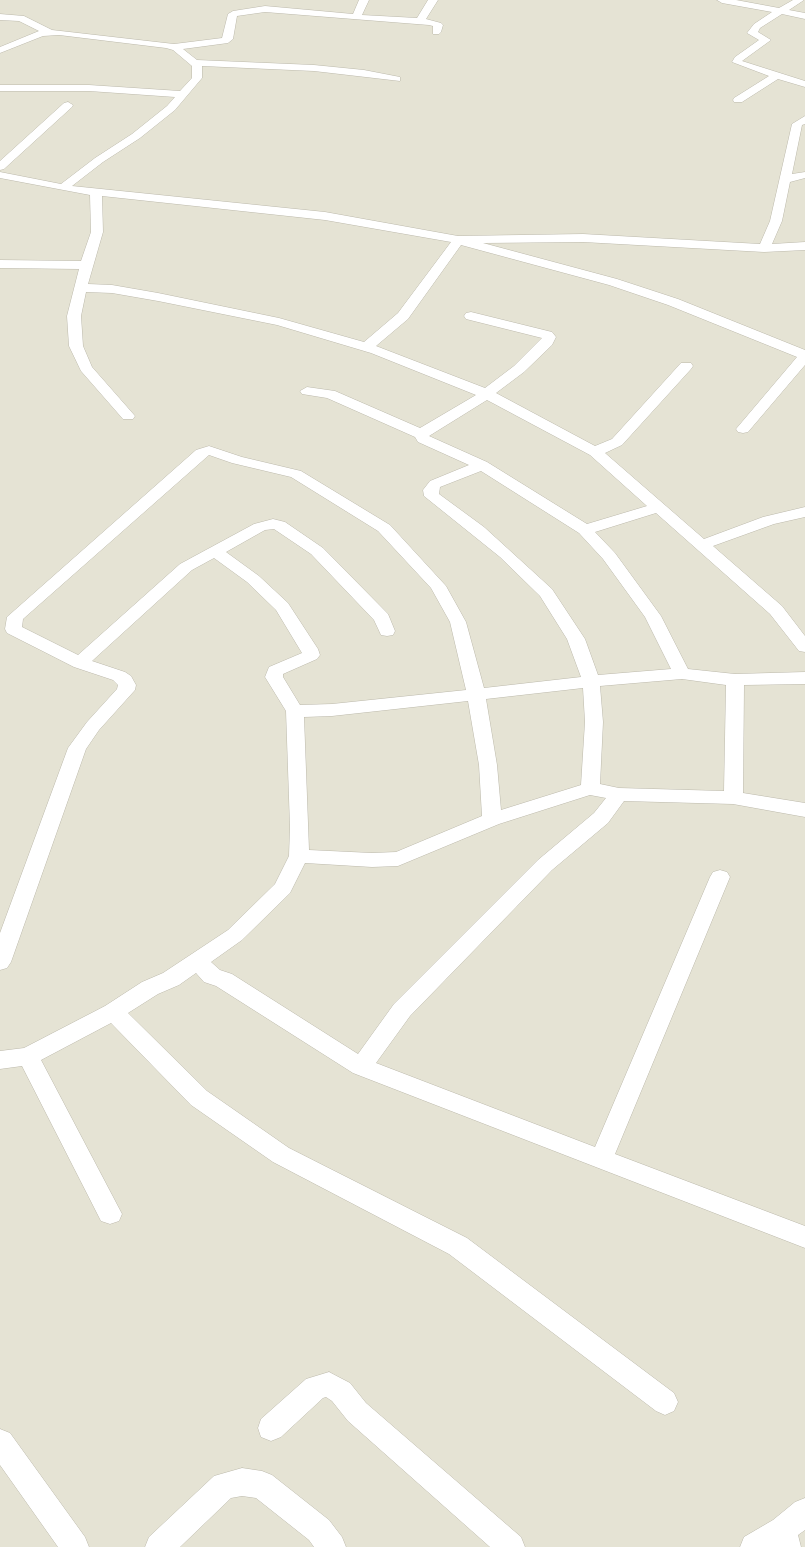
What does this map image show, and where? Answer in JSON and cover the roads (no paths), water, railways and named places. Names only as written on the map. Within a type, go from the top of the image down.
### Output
[{"type":"street","points":[[356,17],[364,0]]},
{"type":"street","points":[[420,21],[433,0]]},
{"type":"street","points":[[722,0],[805,16]]},
{"type":"street","points":[[799,0],[757,26],[751,32],[766,40],[738,59],[737,62],[805,84]]},
{"type":"street","points":[[0,17],[21,18],[50,32],[172,47],[225,41],[228,39],[232,16],[238,13],[274,9],[436,23],[438,25],[436,32]]},
{"type":"street","points":[[0,50],[33,36],[50,32]]},
{"type":"street","points":[[172,47],[195,62],[314,68],[364,73],[396,79]]},
{"type":"street","points":[[63,188],[99,160],[136,136],[171,108],[197,78],[198,68],[195,62]]},
{"type":"street","points":[[738,100],[777,75]]},
{"type":"street","points":[[0,88],[89,88],[183,94]]},
{"type":"street","points":[[0,167],[68,106]]},
{"type":"street","points":[[764,248],[776,221],[798,124],[805,118]]},
{"type":"street","points":[[0,175],[63,188],[325,216],[458,240],[613,282],[673,302],[805,356],[743,429]]},
{"type":"street","points":[[786,179],[805,175]]},
{"type":"street","points":[[96,192],[97,232],[86,265],[74,316],[79,355],[86,368],[128,416]]},
{"type":"street","points":[[458,240],[583,238],[764,248],[805,246]]},
{"type":"street","points":[[367,347],[403,316],[458,240]]},
{"type":"street","points":[[0,264],[86,265]]},
{"type":"street","points":[[80,288],[112,289],[158,296],[279,322],[367,347],[487,394],[595,452],[776,610],[805,647]]},
{"type":"street","points":[[421,434],[487,394],[519,369],[549,338],[547,335],[471,316]]},
{"type":"street","points":[[595,452],[617,442],[686,366]]},
{"type":"street","points":[[307,391],[330,394],[421,434],[423,438],[482,465],[585,530],[609,556],[653,616],[682,674]]},
{"type":"street","points":[[0,962],[77,748],[93,726],[126,690],[125,680],[119,676],[80,662],[14,630],[8,615],[201,453],[209,450],[237,460],[296,474],[384,528],[438,586],[458,622],[476,693],[488,765],[492,819]]},
{"type":"street","points":[[482,465],[435,484],[431,490],[432,496],[478,530],[546,593],[576,640],[591,681],[594,722],[590,789]]},
{"type":"street","points":[[585,530],[659,507]]},
{"type":"street","points":[[702,545],[769,520],[805,512]]},
{"type":"street","points":[[80,662],[186,567],[260,527],[273,524],[279,525],[316,551],[382,618],[387,631]]},
{"type":"street","points":[[0,1060],[28,1056],[113,1012],[150,988],[171,979],[198,962],[235,935],[261,911],[282,888],[299,856],[300,827],[295,711],[274,677],[276,671],[311,655],[282,607],[253,579],[216,552]]},
{"type":"street","points":[[295,711],[332,710],[591,681],[682,674],[735,680],[805,678]]},
{"type":"street","points":[[733,798],[735,680]]},
{"type":"street","points":[[299,856],[372,860],[398,858],[492,819],[590,789],[619,794],[733,798],[805,810]]},
{"type":"street","points":[[361,1067],[402,1010],[545,865],[601,818],[619,794]]},
{"type":"street","points":[[602,1158],[720,876]]},
{"type":"street","points":[[198,962],[212,976],[224,980],[361,1067],[805,1237]]},
{"type":"street","points":[[113,1012],[199,1098],[281,1155],[458,1246],[665,1402]]},
{"type":"street","points":[[28,1056],[110,1214]]},
{"type":"street","points":[[271,1428],[315,1388],[329,1384],[341,1392],[357,1412],[510,1547]]},
{"type":"street","points":[[0,1442],[75,1547]]},
{"type":"street","points":[[159,1547],[224,1486],[242,1482],[262,1485],[320,1530],[332,1547]]},
{"type":"street","points":[[754,1547],[785,1538],[805,1512]]}]
